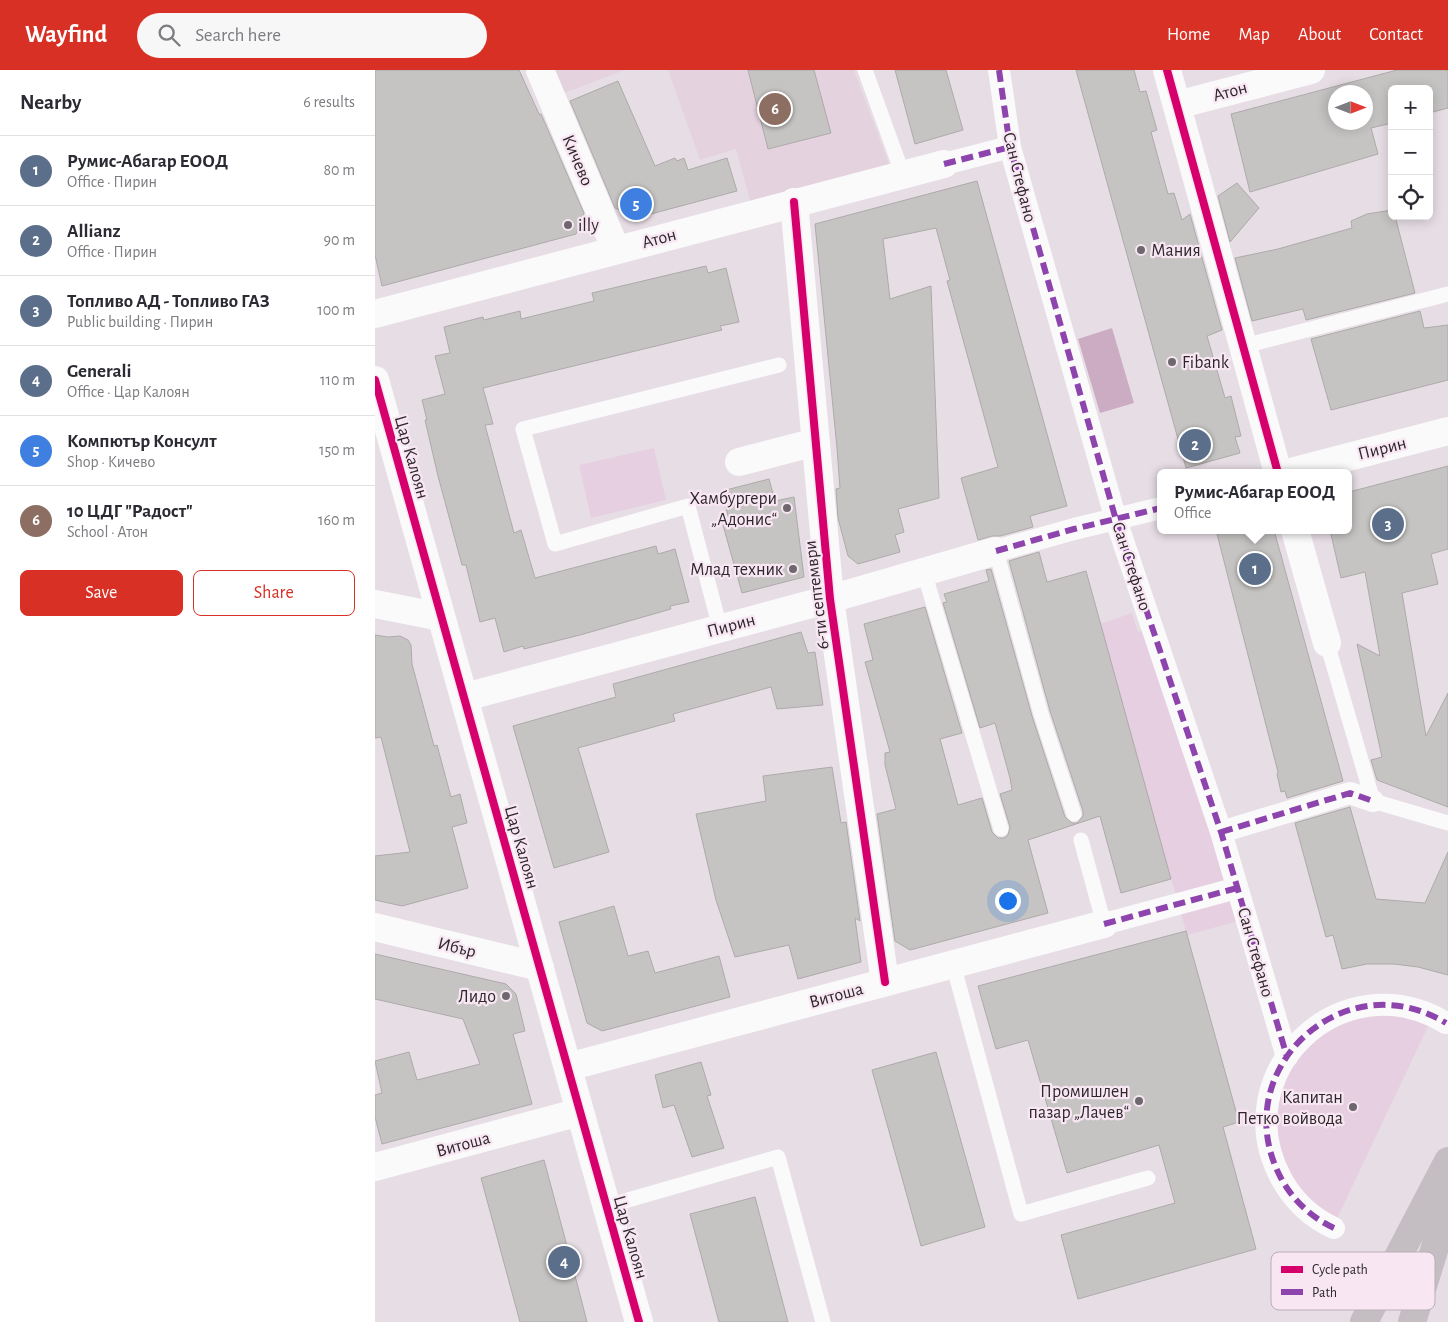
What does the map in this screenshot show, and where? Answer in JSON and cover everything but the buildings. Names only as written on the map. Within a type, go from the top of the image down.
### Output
[{"type":"main road","points":[[1401,1252],[1448,1161]]},
{"type":"main road","points":[[1434,1252],[1448,1205]]},
{"type":"main road","points":[[1364,1322],[1370,1310]]},
{"type":"main road","points":[[1412,1322],[1416,1310]]},
{"type":"street","name":"Кичево","points":[[540,70],[616,250]]},
{"type":"street","name":"Сан Стефано","points":[[999,70],[1009,147],[1116,520],[1221,832],[1287,1057]]},
{"type":"street","points":[[1167,70],[1277,469]]},
{"type":"street","name":"Атон","points":[[1177,105],[1311,70]]},
{"type":"street","points":[[944,164],[1009,147]]},
{"type":"street","name":"Атон","points":[[375,314],[944,164]]},
{"type":"street","name":"6-ти септември","points":[[794,202],[830,599],[885,982]]},
{"type":"street","name":"Цар Калоян","points":[[375,380],[639,1322]]},
{"type":"street","name":"Пирин","points":[[1302,469],[1448,431]]},
{"type":"street","points":[[739,462],[816,442]]},
{"type":"street","points":[[996,551],[1074,529],[1157,509]]},
{"type":"street","points":[[1296,534],[1327,643]]},
{"type":"street","name":"Пирин","points":[[465,697],[830,599],[996,551]]},
{"type":"street","points":[[375,604],[441,617]]},
{"type":"street","points":[[1221,832],[1350,793],[1373,801]]},
{"type":"street","points":[[1104,924],[1237,888]]},
{"type":"street","name":"Витоша","points":[[568,1066],[1104,924]]},
{"type":"street","name":"Ибър","points":[[375,927],[540,967]]},
{"type":"street","points":[[1334,1228],[1306,1210],[1289,1192],[1274,1165],[1269,1145],[1267,1110],[1274,1079],[1297,1042],[1322,1022],[1359,1007],[1383,1004],[1405,1006],[1426,1012],[1446,1022]]},
{"type":"street","name":"Витоша","points":[[375,1167],[580,1112]]},
{"type":"lane","points":[[865,70],[903,175]]},
{"type":"lane","points":[[1244,346],[1448,294]]},
{"type":"lane","points":[[721,628],[688,506],[555,544],[523,429],[779,365]]},
{"type":"lane","points":[[996,551],[1041,714],[1074,814]]},
{"type":"lane","points":[[924,572],[1001,829]]},
{"type":"lane","points":[[1327,643],[1373,801],[1448,823]]},
{"type":"lane","points":[[1081,840],[1104,924]]},
{"type":"lane","points":[[953,964],[1021,1214],[1148,1178]]},
{"type":"lane","points":[[607,1206],[778,1157],[823,1322]]},
{"type":"shaded area","points":[[554,70],[625,70],[564,93]]},
{"type":"shaded area","points":[[668,70],[854,70],[891,169],[752,208],[736,149],[700,160]]},
{"type":"shaded area","points":[[1112,328],[1134,403],[1100,413],[1078,339]]},
{"type":"shaded area","points":[[654,448],[666,500],[591,518],[579,465]]},
{"type":"shaded area","points":[[1132,613],[1138,632],[1156,628],[1242,920],[1187,935],[1100,624]]},
{"type":"shaded area","points":[[1363,1010],[1431,1020],[1334,1225],[1290,1185],[1270,1124],[1297,1050]]},
{"type":"marked path","points":[[999,70],[1010,147],[1116,520],[1221,832],[1287,1057]]},
{"type":"marked path","points":[[944,164],[1010,147]]},
{"type":"marked path","points":[[996,551],[1074,529],[1157,509]]},
{"type":"marked path","points":[[1221,832],[1350,793],[1373,801]]},
{"type":"marked path","points":[[1104,924],[1237,888]]},
{"type":"marked path","points":[[1334,1228],[1311,1214],[1292,1195],[1282,1180],[1268,1140],[1268,1101],[1281,1067],[1303,1038],[1333,1017],[1368,1006],[1407,1007],[1446,1023]]},
{"type":"cycle path","points":[[1167,70],[1277,469]]},
{"type":"cycle path","points":[[794,202],[830,599],[885,982]]},
{"type":"cycle path","points":[[375,380],[639,1322]]},
{"type":"place","name":"10 ЦДГ \"Радост\"","points":[[775,109]]},
{"type":"place","name":"Компютър Консулт","points":[[636,204]]},
{"type":"place","name":"illy","points":[[568,225]]},
{"type":"place","name":"Мания","points":[[1141,250]]},
{"type":"place","name":"Fibank","points":[[1172,362]]},
{"type":"place","name":"Allianz","points":[[1195,445]]},
{"type":"place","name":"Хамбургери „Адонис“","points":[[787,508]]},
{"type":"place","name":"Топливо АД - Топливо ГАЗ","points":[[1388,524]]},
{"type":"place","name":"Млад техник","points":[[793,569]]},
{"type":"place","name":"Румис-Абагар ЕООД","points":[[1255,569]]},
{"type":"place","name":"Лидо","points":[[506,996]]},
{"type":"place","name":"Промишлен пазар „Лачев“","points":[[1139,1101]]},
{"type":"place","name":"Капитан Петко войвода","points":[[1353,1107]]},
{"type":"place","name":"Generali","points":[[564,1262]]}]
